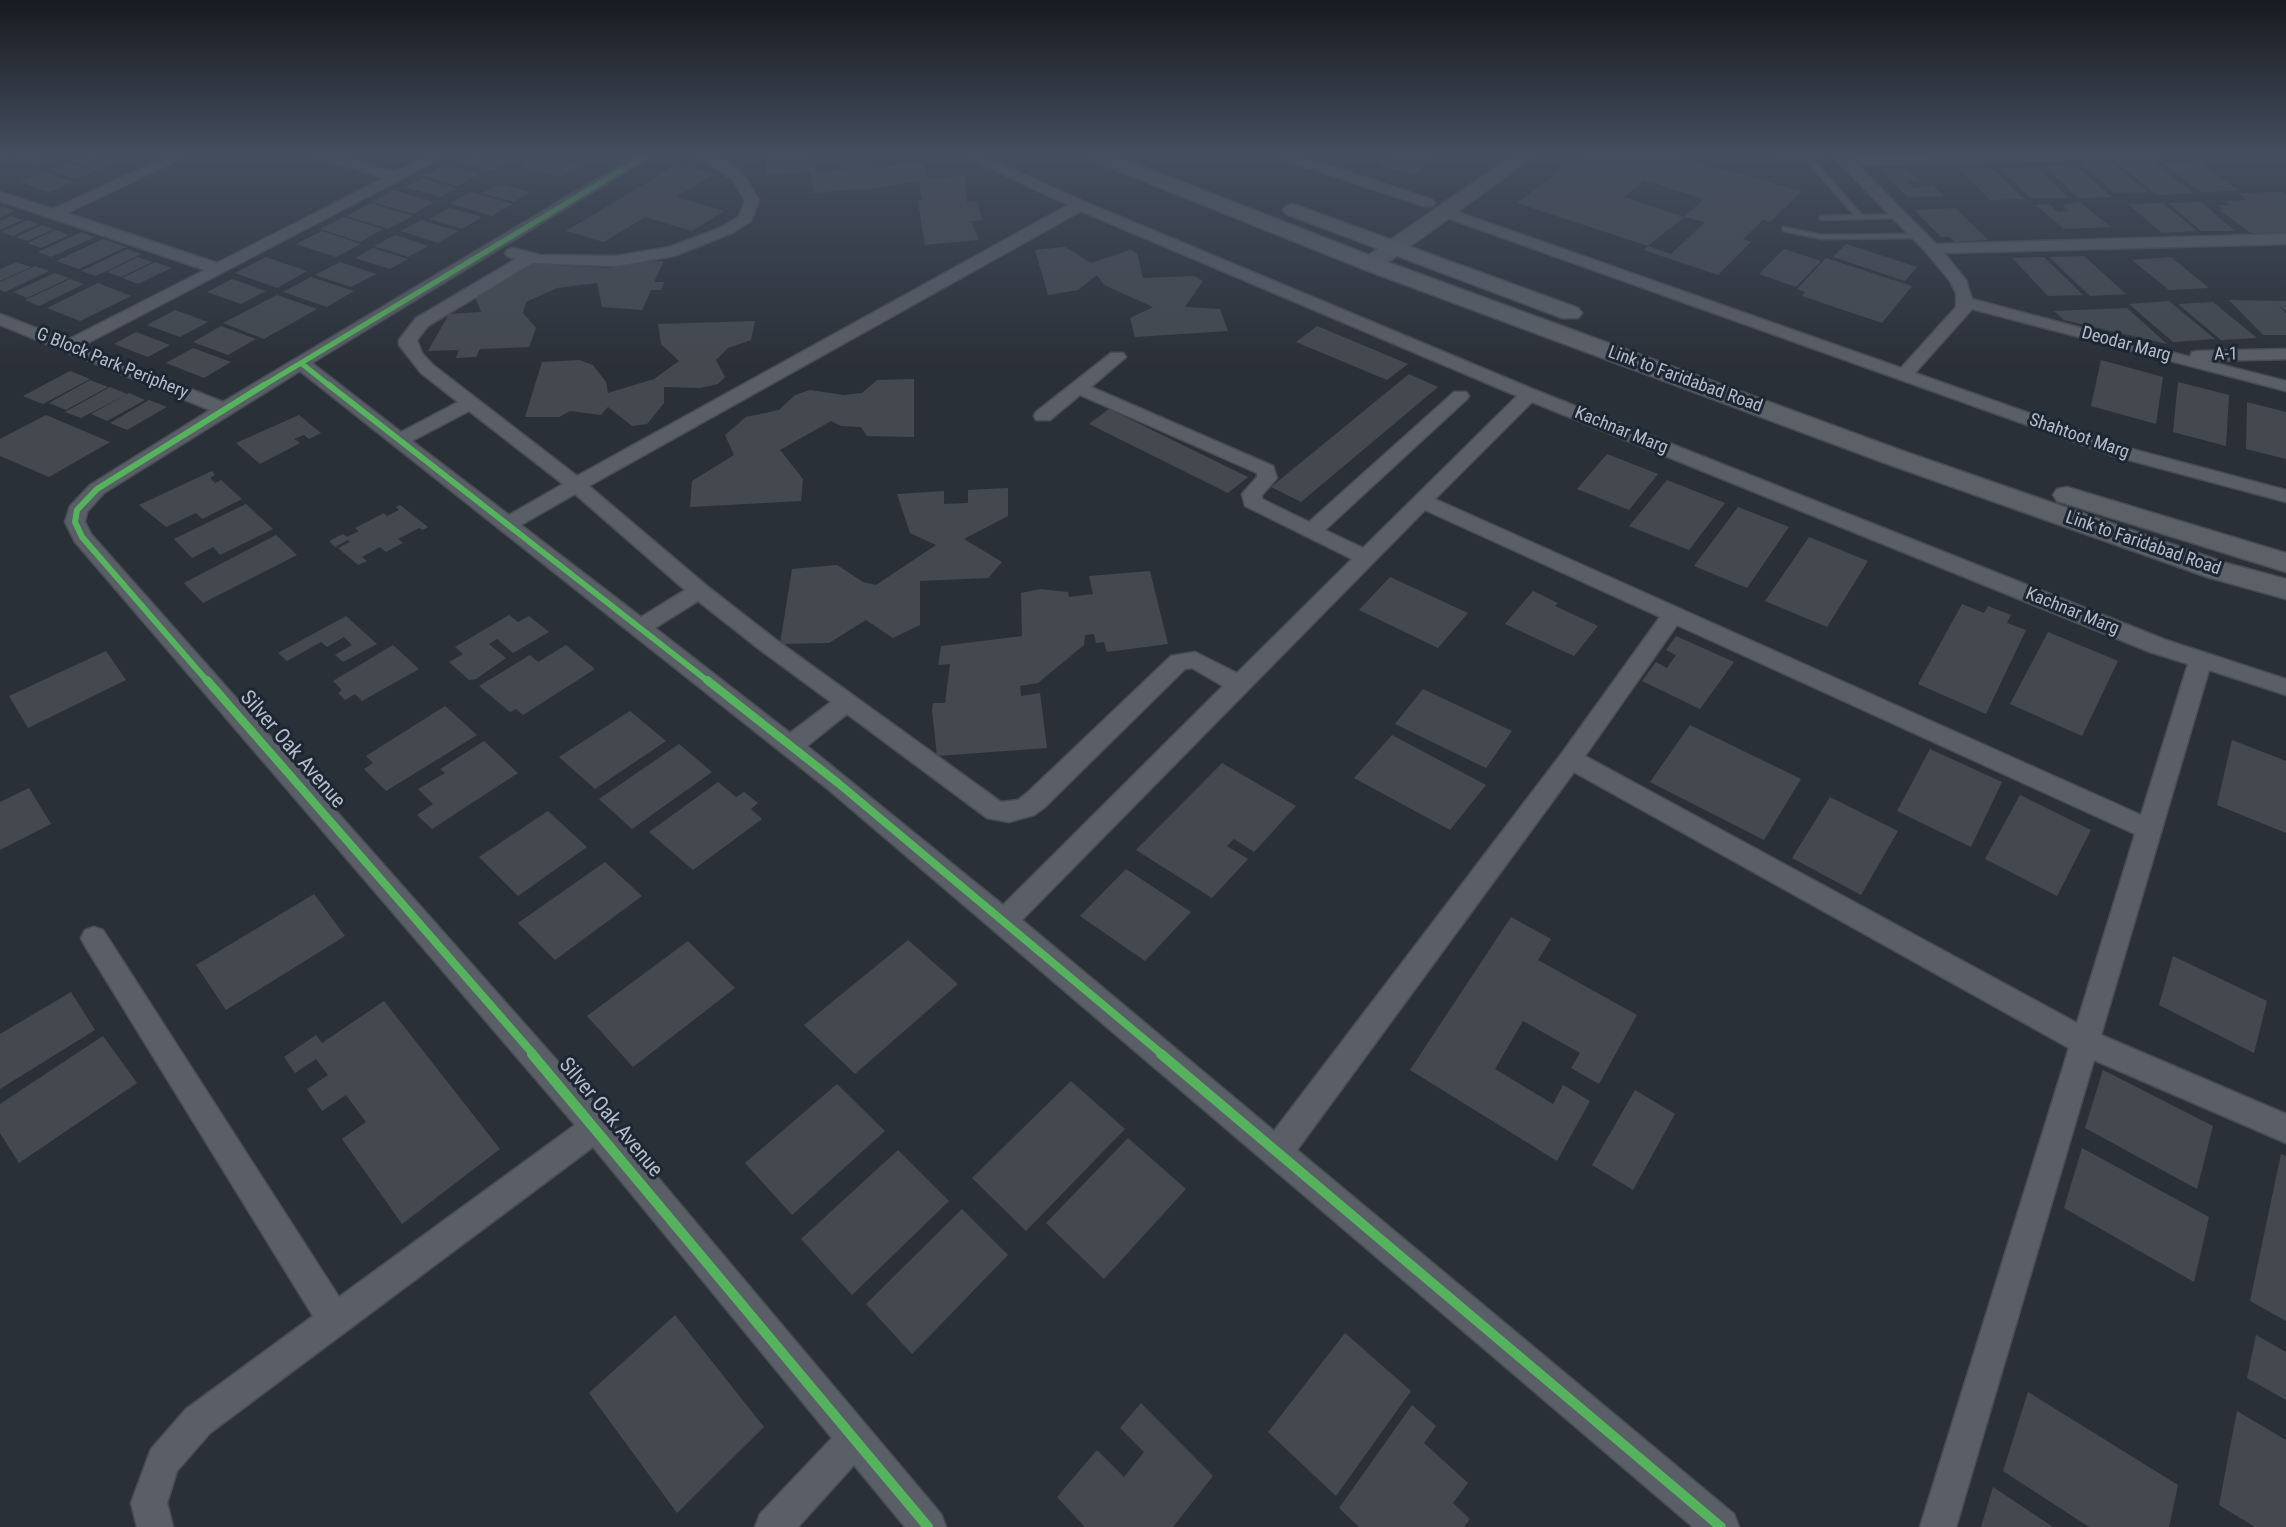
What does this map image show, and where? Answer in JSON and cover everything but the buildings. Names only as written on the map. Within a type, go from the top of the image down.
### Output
[{"type":"main road","name":"Link to Faridabad Road","points":[[1270,224],[1363,261],[2066,518],[2217,570],[2286,589]]},
{"type":"main road","name":"Link to Faridabad Road","points":[[1333,224],[1741,378],[2069,495],[2286,563]]},
{"type":"street","points":[[85,224],[219,269]]},
{"type":"street","points":[[68,346],[305,224]]},
{"type":"street","name":"Silver Oak Avenue","points":[[532,224],[224,409],[98,489],[77,510],[75,522],[82,537],[596,1127],[928,1527]]},
{"type":"street","points":[[495,247],[528,258],[591,263],[616,261],[674,251],[736,224]]},
{"type":"street","points":[[508,524],[1044,224]]},
{"type":"street","name":"Kachnar Marg","points":[[1128,224],[1528,394],[2200,662],[2286,687]]},
{"type":"street","points":[[1363,261],[1412,224]]},
{"type":"street","name":"Shahtoot Marg","points":[[1484,224],[2121,452],[2286,496]]},
{"type":"street","points":[[1904,375],[1964,308],[1966,302],[1958,280],[1908,224]]},
{"type":"street","points":[[1932,249],[2286,239]]},
{"type":"street","points":[[528,258],[422,322],[408,340],[415,356],[427,369],[576,485],[699,591],[982,803],[996,811],[1009,812],[1025,808],[1179,662],[1195,660],[1239,685]]},
{"type":"street","name":"Deodar Marg","points":[[1966,302],[2286,386]]},
{"type":"street","name":"G Block Park Periphery","points":[[0,319],[224,409]]},
{"type":"street","name":"A-1","points":[[2165,356],[2286,354]]},
{"type":"street","points":[[1043,416],[1117,357]]},
{"type":"street","points":[[301,363],[401,439],[790,746],[1005,921],[1721,1527]]},
{"type":"street","points":[[1078,388],[1266,470],[1267,478],[1252,494],[1252,502],[1366,558]]},
{"type":"street","points":[[1005,921],[1528,394]]},
{"type":"street","points":[[1310,532],[1460,396]]},
{"type":"street","points":[[401,439],[470,403]]},
{"type":"street","points":[[1422,501],[2149,829]]},
{"type":"street","points":[[640,628],[699,591]]},
{"type":"street","points":[[1277,1152],[1570,759],[1673,615]]},
{"type":"street","points":[[1938,1527],[2200,662]]},
{"type":"street","points":[[790,746],[847,702]]},
{"type":"street","points":[[1570,759],[2085,1042],[2286,1129]]},
{"type":"street","points":[[94,938],[335,1320]]},
{"type":"street","points":[[154,1527],[149,1503],[163,1461],[198,1421],[596,1127]]},
{"type":"street","points":[[773,1527],[855,1439]]},
{"type":"lane","points":[[1786,227],[1822,237],[1916,232]]},
{"type":"cycle path","points":[[531,224],[224,409],[97,489],[77,510],[75,522],[82,537],[596,1127],[928,1527]]},
{"type":"cycle path","points":[[301,363],[838,783],[1721,1527]]}]
